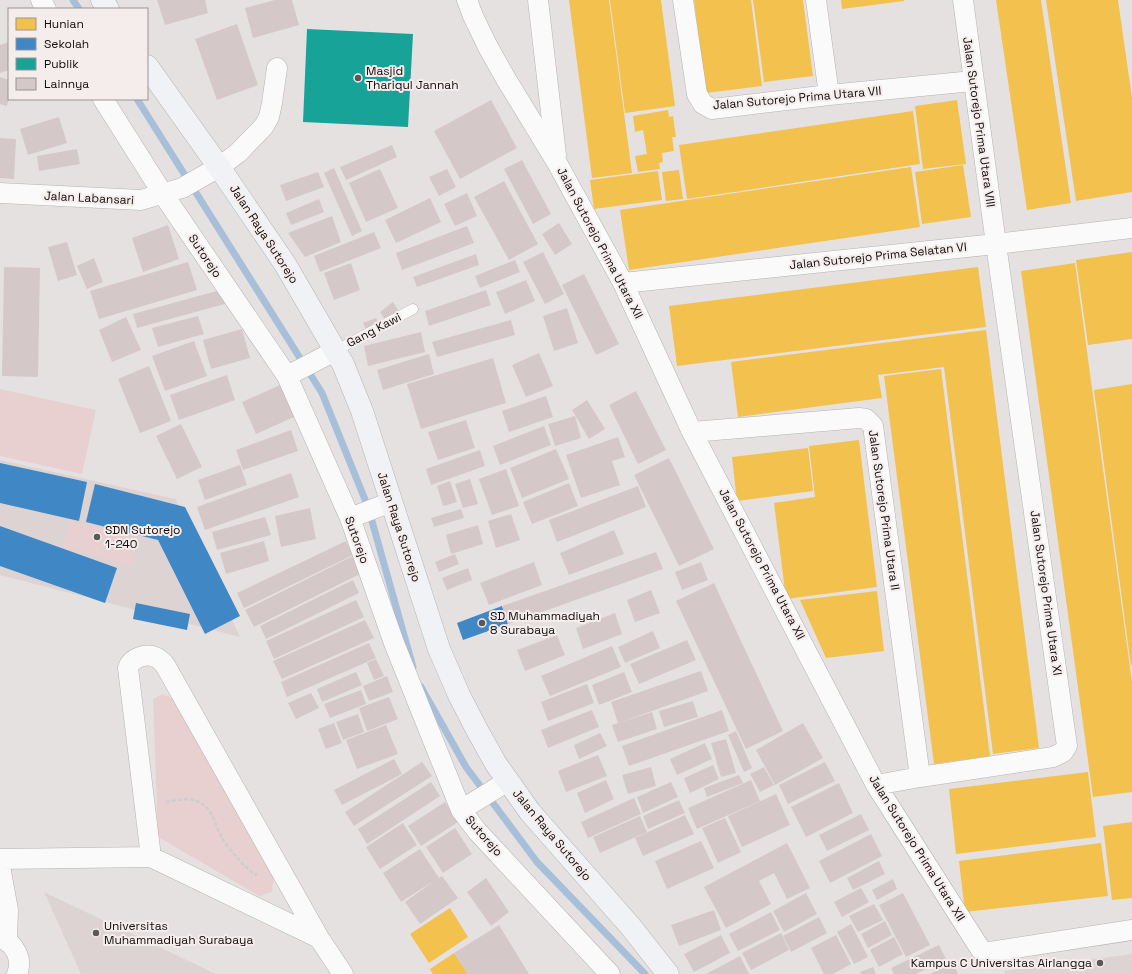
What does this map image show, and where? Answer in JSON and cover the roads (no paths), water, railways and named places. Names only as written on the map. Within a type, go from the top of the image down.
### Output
[{"type":"main road","name":"Jalan Raya Sutorejo","points":[[148,68],[210,172],[285,264],[329,338],[330,354],[343,364],[362,412],[368,511],[439,649],[458,695],[476,730],[500,786],[530,812],[631,927],[666,974]]},
{"type":"street","name":"Jalan Sutorejo Prima Utara XII","points":[[467,0],[488,47],[556,161],[623,283],[692,432],[876,785],[979,947],[984,952],[990,952],[1132,930]]},
{"type":"street","name":"Jalan Sutorejo Prima Utara XII","points":[[538,0],[556,161]]},
{"type":"street","name":"Jalan Sutorejo Prima Utara VII","points":[[683,0],[697,94],[701,102],[712,109],[829,95],[973,82]]},
{"type":"street","points":[[816,0],[829,95]]},
{"type":"street","name":"Jalan Sutorejo Prima Utara VIII","points":[[963,0],[996,244]]},
{"type":"street","name":"Jalan Labansari","points":[[0,193],[141,200],[182,188],[210,172],[238,153],[264,126],[269,117],[277,68]]},
{"type":"street","name":"Sutorejo","points":[[104,100],[163,194],[290,375],[368,511],[394,643],[477,831],[610,974]]},
{"type":"street","name":"Jalan Sutorejo Prima Selatan VI","points":[[623,283],[996,244],[1132,228]]},
{"type":"street","name":"Jalan Sutorejo Prima Utara XI","points":[[876,785],[920,777],[1053,758],[1063,752],[1067,746],[996,244]]},
{"type":"street","points":[[290,375],[330,354]]},
{"type":"street","name":"Jalan Sutorejo Prima Utara II","points":[[692,432],[859,418],[866,419],[873,426],[920,777]]},
{"type":"street","points":[[151,857],[128,668],[129,664],[133,661],[148,655],[155,657],[165,664],[319,938],[343,974]]},
{"type":"street","points":[[467,807],[500,786]]},
{"type":"street","points":[[0,859],[151,857],[319,938]]},
{"type":"street","points":[[0,866],[8,910],[3,939],[15,949],[19,960],[17,974]]},
{"type":"lane","name":"Gang Kawi","points":[[330,354],[414,309]]},
{"type":"waterway","points":[[73,0],[78,8]]},
{"type":"waterway","points":[[138,100],[322,393],[368,507],[413,667]]},
{"type":"waterway","points":[[421,687],[466,767],[537,862],[645,974]]},
{"type":"place","name":"Masjid Thariqul Jannah","points":[[358,78]]},
{"type":"place","name":"SDN Sutorejo 1-240","points":[[97,537]]},
{"type":"place","name":"SD Muhammadiyah 8 Surabaya","points":[[482,623]]},
{"type":"place","name":"Universitas Muhammadiyah Surabaya","points":[[96,933]]},
{"type":"place","name":"Kampus C Universitas Airlangga","points":[[1100,963]]}]
